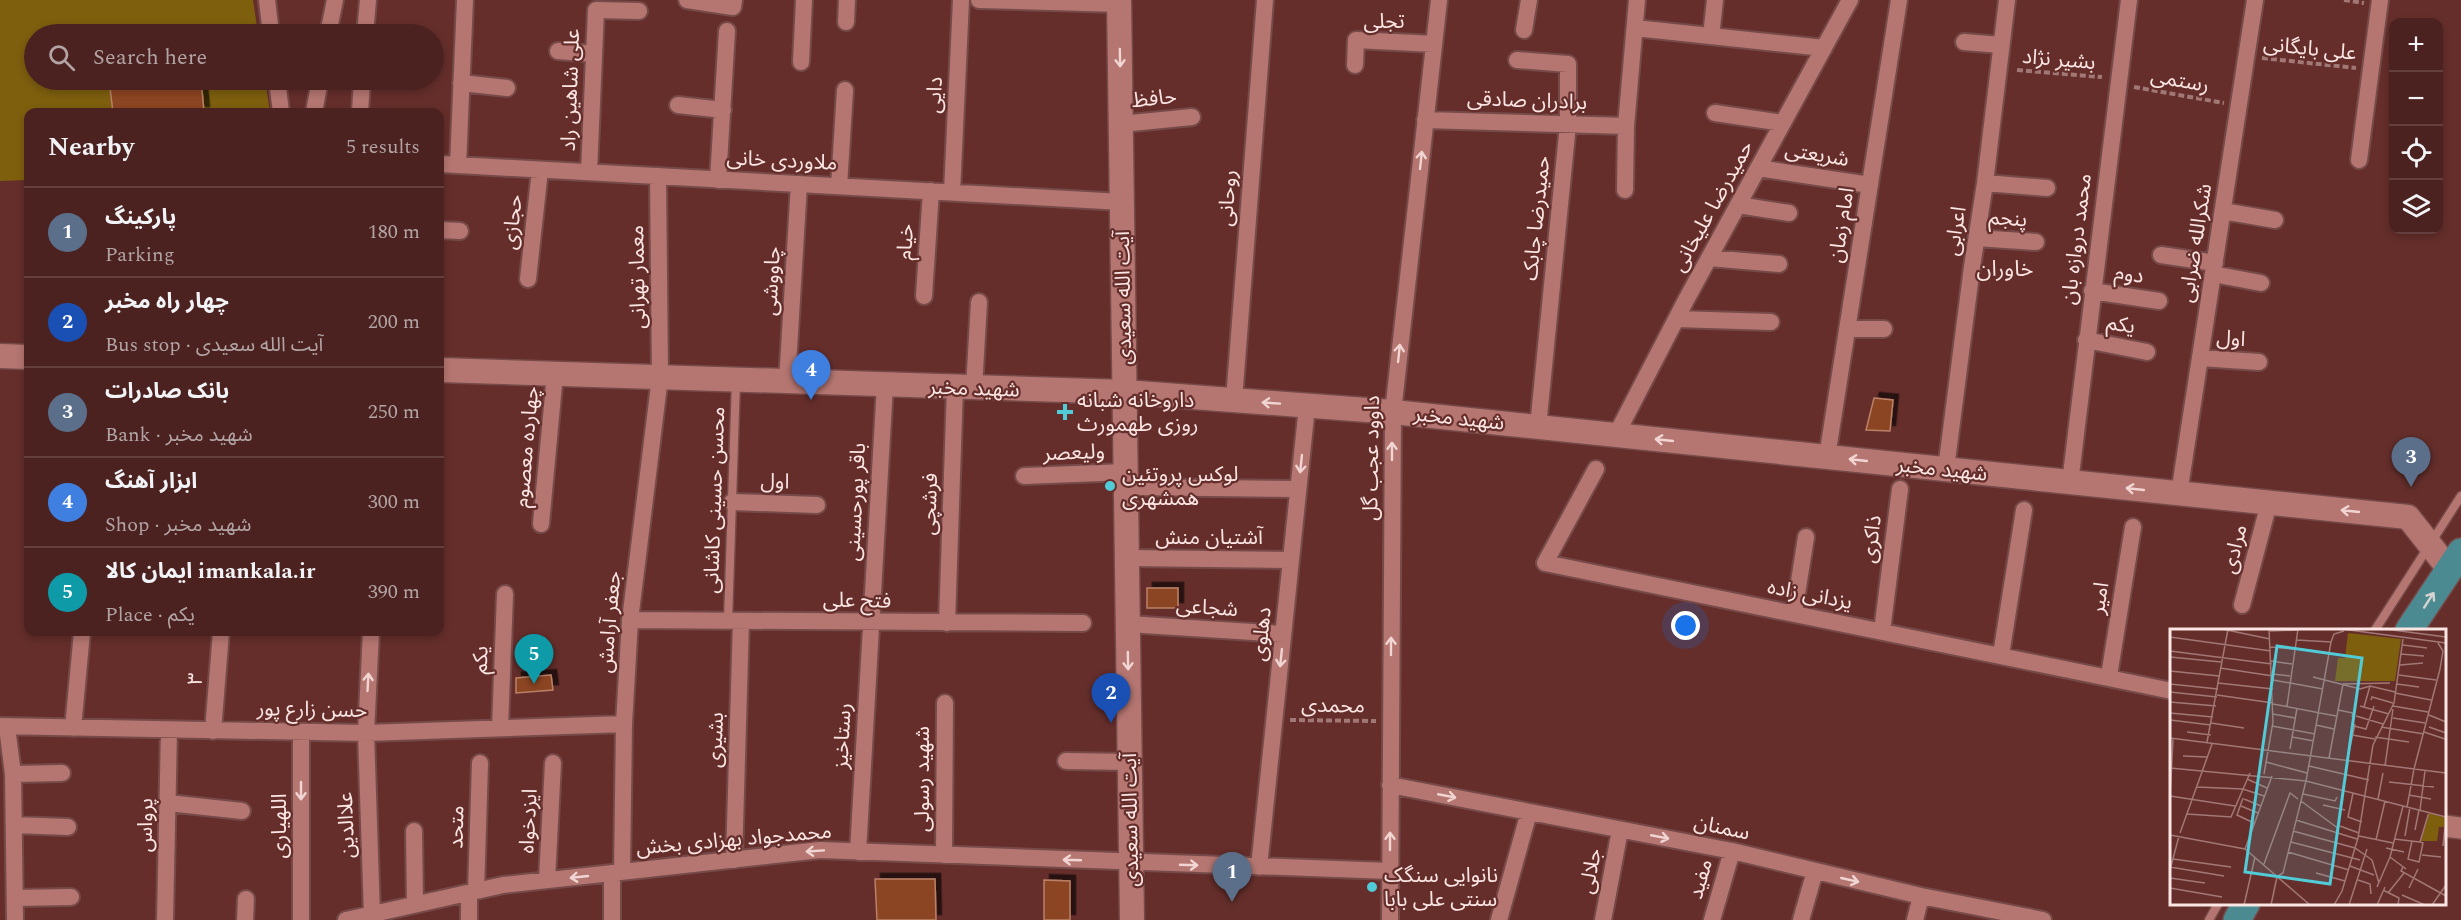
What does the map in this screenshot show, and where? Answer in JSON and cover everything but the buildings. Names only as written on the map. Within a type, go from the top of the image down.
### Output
[{"type":"main road","name":"آیت الله سعیدی","points":[[1119,2],[1132,920]]},
{"type":"main road","points":[[0,356],[24,357]]},
{"type":"main road","name":"شهید مخبر","points":[[444,370],[1125,392],[1393,411],[2408,518],[2431,546],[2457,566]]},
{"type":"main road","points":[[2410,629],[2457,566],[2461,537]]},
{"type":"main road","points":[[2236,920],[2245,905]]},
{"type":"street","points":[[267,0],[270,24]]},
{"type":"street","points":[[330,24],[335,0]]},
{"type":"street","points":[[366,24],[368,0]]},
{"type":"street","points":[[458,165],[465,0]]},
{"type":"street","points":[[687,0],[733,7],[734,0]]},
{"type":"street","points":[[801,62],[804,0]]},
{"type":"street","points":[[846,22],[848,0]]},
{"type":"street","name":"دایی","points":[[952,192],[961,0]]},
{"type":"street","points":[[979,0],[1119,2]]},
{"type":"street","name":"روحانی","points":[[1234,400],[1265,0]]},
{"type":"street","name":"داوود عجب گل","points":[[1390,920],[1393,411],[1439,0]]},
{"type":"street","points":[[1524,30],[1528,0]]},
{"type":"street","points":[[1625,190],[1626,126],[1637,0]]},
{"type":"street","points":[[1711,36],[1715,0]]},
{"type":"street","name":"حمیدرضا علیخانی","points":[[1616,435],[1709,258],[1850,0]]},
{"type":"street","name":"امام زمان","points":[[1827,457],[1899,0]]},
{"type":"street","name":"اعرابی","points":[[1946,469],[2007,0]]},
{"type":"street","name":"محمد دروازه بان","points":[[2070,483],[2129,0]]},
{"type":"street","name":"شکرالله ضرابی","points":[[2179,494],[2255,0]]},
{"type":"street","points":[[2359,160],[2380,0]]},
{"type":"street","name":"علی شاهین راد","points":[[589,172],[596,10],[639,11]]},
{"type":"street","points":[[1635,28],[1824,48]]},
{"type":"street","points":[[718,180],[728,31]]},
{"type":"street","name":"تجلی","points":[[1355,65],[1356,40],[1434,44]]},
{"type":"street","points":[[1964,42],[2001,45]]},
{"type":"street","points":[[558,51],[594,54]]},
{"type":"street","name":"حمیدرضا چابک","points":[[1517,60],[1568,64],[1568,124],[1538,427]]},
{"type":"street","points":[[461,83],[507,88]]},
{"type":"street","points":[[278,90],[280,108]]},
{"type":"street","points":[[315,108],[318,90]]},
{"type":"street","points":[[360,108],[361,90]]},
{"type":"street","points":[[839,186],[845,90]]},
{"type":"street","points":[[678,105],[723,110]]},
{"type":"street","points":[[1715,113],[1783,123]]},
{"type":"street","name":"حافظ","points":[[1121,124],[1192,117]]},
{"type":"street","name":"برادران صادقی","points":[[1425,120],[1626,126]]},
{"type":"street","name":"ملاوردی خانی","points":[[444,164],[1122,202]]},
{"type":"street","name":"شریعتی","points":[[1758,168],[1870,185]]},
{"type":"street","name":"حجازی","points":[[528,279],[540,170]]},
{"type":"street","name":"معمار تهرانی","points":[[658,176],[660,377]]},
{"type":"street","points":[[1985,183],[2047,188]]},
{"type":"street","name":"چاووشی","points":[[788,382],[799,184]]},
{"type":"street","name":"خیام","points":[[924,296],[931,191]]},
{"type":"street","points":[[1738,205],[1789,213]]},
{"type":"street","points":[[2223,211],[2275,220]]},
{"type":"street","points":[[444,230],[460,231]]},
{"type":"street","name":"پنجم","points":[[1977,238],[2036,242]]},
{"type":"street","name":"دوم","points":[[2161,255],[2261,283]]},
{"type":"street","points":[[1709,258],[1779,264]]},
{"type":"street","name":"دوم","points":[[2092,291],[2159,301]]},
{"type":"street","name":"فرشچی","points":[[947,623],[965,387],[979,302]]},
{"type":"street","points":[[1677,319],[1771,322]]},
{"type":"street","points":[[1847,329],[1884,329]]},
{"type":"street","name":"یکم","points":[[2086,340],[2147,352]]},
{"type":"street","name":"اول","points":[[2200,358],[2259,362]]},
{"type":"street","name":"چهارده معصوم","points":[[541,524],[555,374]]},
{"type":"street","name":"جعفر آرامش","points":[[612,920],[617,873],[630,620],[660,377]]},
{"type":"street","name":"باقر پورحسینی","points":[[871,622],[885,385]]},
{"type":"street","name":"دهلوی","points":[[1259,867],[1307,406]]},
{"type":"street","name":"یزدانی زاده","points":[[1596,468],[1545,563],[2109,676],[2170,691]]},
{"type":"street","name":"ولیعصر","points":[[1024,476],[1298,489]]},
{"type":"street","name":"ذاکری","points":[[1882,631],[1900,489]]},
{"type":"street","name":"اول","points":[[732,502],[817,505]]},
{"type":"street","name":"مرادی","points":[[2242,606],[2269,503]]},
{"type":"street","points":[[2001,655],[2024,510]]},
{"type":"street","name":"امیر","points":[[2109,676],[2133,527]]},
{"type":"street","points":[[1794,613],[1806,537]]},
{"type":"street","name":"آشتیان منش","points":[[1127,558],[1291,560]]},
{"type":"street","name":"یکم","points":[[500,728],[505,594]]},
{"type":"street","name":"فتح علی","points":[[630,620],[1083,623]]},
{"type":"street","name":"بشیری","points":[[734,860],[735,621]]},
{"type":"street","name":"رستاخیز","points":[[858,852],[871,622]]},
{"type":"street","name":"شجاعی","points":[[1128,624],[1283,634]]},
{"type":"street","points":[[73,728],[82,636]]},
{"type":"street","name":"۳","points":[[213,730],[221,636]]},
{"type":"street","name":"علاالدین","points":[[371,636],[366,733],[372,915]]},
{"type":"street","name":"شهید رسولی","points":[[944,855],[945,703]]},
{"type":"street","name":"حسن زارع پور","points":[[4,727],[366,733],[624,724]]},
{"type":"street","points":[[4,727],[13,774],[11,908],[71,897]]},
{"type":"street","name":"پرواس","points":[[165,920],[169,730]]},
{"type":"street","name":"اللهیاری","points":[[301,732],[301,920]]},
{"type":"street","points":[[1066,760],[1129,762]]},
{"type":"street","name":"متحد","points":[[469,920],[480,763]]},
{"type":"street","name":"ایزدخواه","points":[[547,880],[553,763]]},
{"type":"street","points":[[13,774],[62,773]]},
{"type":"street","name":"سمنان","points":[[1390,785],[1732,851],[1921,896],[2043,920]]},
{"type":"street","points":[[168,803],[242,811]]},
{"type":"street","points":[[1499,920],[1529,812]]},
{"type":"street","points":[[14,825],[68,826]]},
{"type":"street","points":[[2446,826],[2461,828]]},
{"type":"street","name":"جلالی","points":[[1603,920],[1620,830]]},
{"type":"street","points":[[414,831],[415,904]]},
{"type":"street","name":"محمدجواد بهزادی بخش","points":[[346,920],[503,885],[820,850],[1390,871]]},
{"type":"street","name":"مفید","points":[[1712,920],[1732,851]]},
{"type":"street","points":[[1801,920],[1815,871]]},
{"type":"street","points":[[1915,920],[1921,896]]},
{"type":"street","points":[[245,920],[246,899]]},
{"type":"lane","name":"محسن حسینی کاشانی","points":[[735,621],[732,502],[736,380]]},
{"type":"lane","points":[[2376,629],[2461,496]]},
{"type":"lane","points":[[2209,920],[2217,905]]},
{"type":"path","name":"علی بایگانی","points":[[2246,56],[2371,70]]},
{"type":"path","name":"بشیر نژاد","points":[[1998,70],[2118,79]]},
{"type":"path","name":"رستمی","points":[[2118,79],[2132,87],[2239,105]]},
{"type":"path","name":"محمدی","points":[[1274,720],[1390,721]]},
{"type":"shaded area","points":[[0,0],[253,0],[257,24],[24,24],[24,90],[267,90],[269,108],[24,108],[24,180],[0,181]]},
{"type":"place","name":"ابزار آهنگ","points":[[811,400]]},
{"type":"place","name":"داروخانه شبانه روزی طهمورث","points":[[1065,412]]},
{"type":"place","name":"لوکس پروتئین همشهری","points":[[1110,486]]},
{"type":"place","name":"بانک صادرات","points":[[2411,487]]},
{"type":"place","name":"ایمان کالا imankala.ir","points":[[534,684]]},
{"type":"place","name":"چهار راه مخبر","points":[[1111,723]]},
{"type":"place","name":"نانوایی سنگک سنتی علی بابا","points":[[1372,887]]},
{"type":"place","name":"پارکینگ","points":[[1232,902]]},
{"type":"district","name":"خاوران","points":[[2005,268]]}]
